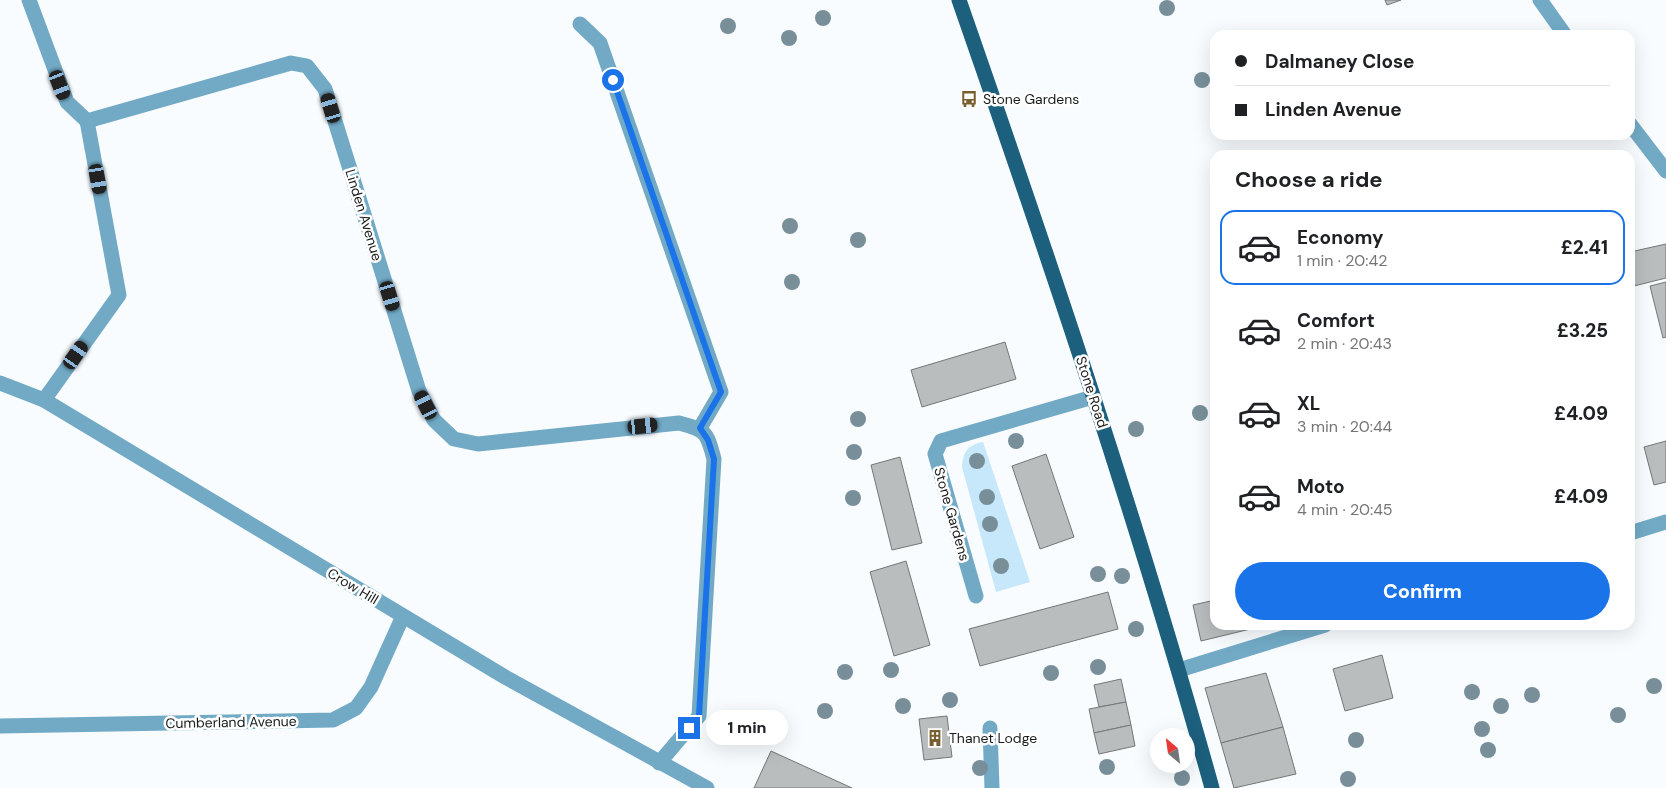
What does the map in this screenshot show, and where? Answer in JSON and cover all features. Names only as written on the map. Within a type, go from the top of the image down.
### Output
[{"type":"main road","name":"Stone Road","points":[[960,0],[1093,396],[1179,670],[1212,788]]},
{"type":"street","points":[[29,0],[67,102],[87,121],[119,296],[44,400]]},
{"type":"street","points":[[1540,0],[1561,30]]},
{"type":"street","points":[[580,24],[600,43],[721,392],[700,428],[708,440],[714,459],[699,716],[659,763]]},
{"type":"street","name":"Linden Avenue","points":[[87,121],[291,63],[307,66],[325,89],[419,390],[434,420],[454,438],[478,444],[680,423],[700,428]]},
{"type":"street","points":[[1635,131],[1666,171]]},
{"type":"street","name":"Crow Hill","points":[[0,383],[44,400],[505,677],[707,788]]},
{"type":"street","name":"Stone Gardens","points":[[976,596],[935,454],[940,440],[1093,396]]},
{"type":"street","points":[[1635,531],[1666,522]]},
{"type":"street","name":"Cumberland Avenue","points":[[0,726],[332,720],[356,708],[371,688],[403,616]]},
{"type":"street","points":[[1179,670],[1309,630]]},
{"type":"street","points":[[990,728],[992,788]]},
{"type":"shaded area","points":[[983,442],[1030,582],[996,592],[962,467],[967,450]]},
{"type":"building","points":[[1385,0],[1401,0],[1387,5]]},
{"type":"building","points":[[1666,244],[1666,278],[1635,286],[1635,251]]},
{"type":"building","points":[[1666,282],[1666,337],[1663,338],[1650,286]]},
{"type":"building","points":[[1005,342],[1016,379],[922,407],[911,370]]},
{"type":"building","points":[[1666,441],[1666,482],[1654,485],[1644,447]]},
{"type":"building","points":[[1046,454],[1074,537],[1040,549],[1012,466]]},
{"type":"building","points":[[900,457],[922,543],[892,550],[871,465]]},
{"type":"building","points":[[906,561],[930,645],[894,656],[870,572]]},
{"type":"building","points":[[1108,592],[1118,629],[980,666],[969,629]]},
{"type":"building","points":[[1210,601],[1210,630],[1246,630],[1201,641],[1193,605]]},
{"type":"building","points":[[1382,655],[1393,698],[1345,711],[1333,669]]},
{"type":"building","points":[[1266,673],[1283,727],[1221,743],[1205,688]]},
{"type":"building","points":[[1121,679],[1126,702],[1099,707],[1094,685]]},
{"type":"building","points":[[1126,702],[1131,725],[1094,733],[1089,709]]},
{"type":"building","name":"Thanet Lodge","points":[[947,716],[952,757],[924,760],[919,719]]},
{"type":"building","points":[[1131,725],[1135,746],[1099,754],[1094,733]]},
{"type":"building","points":[[1283,727],[1296,774],[1234,788],[1221,743]]},
{"type":"building","points":[[771,751],[852,788],[754,788]]},
{"type":"place","name":"Stone Gardens","points":[[969,99]]},
{"type":"place","name":"Thanet Lodge","points":[[935,738]]},
{"type":"route","points":[[613,80],[721,392],[700,428],[708,440],[714,459],[699,716],[689,728]]}]
